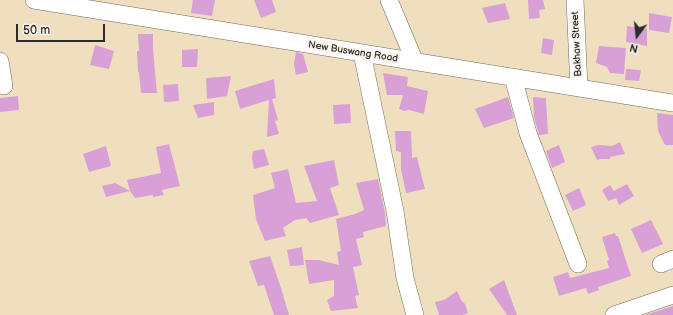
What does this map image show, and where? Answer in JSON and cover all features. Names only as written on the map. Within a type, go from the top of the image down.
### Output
[{"type":"street","name":"New Buswang Road","points":[[34,0],[673,103]]},
{"type":"street","points":[[389,0],[415,62]]},
{"type":"street","name":"Bakhaw Street","points":[[575,0],[579,88]]},
{"type":"street","points":[[362,53],[395,211],[405,278],[415,315]]},
{"type":"street","points":[[0,61],[4,86]]},
{"type":"street","points":[[513,77],[528,133],[578,264]]},
{"type":"street","points":[[614,315],[673,295]]},
{"type":"building","points":[[193,0],[215,0],[212,16],[191,13]]},
{"type":"building","points":[[254,0],[272,0],[276,12],[261,18]]},
{"type":"building","points":[[528,0],[543,0],[545,9],[539,10],[540,18],[529,19]]},
{"type":"building","points":[[505,3],[510,19],[488,23],[482,8]]},
{"type":"building","points":[[649,13],[672,17],[669,33],[649,30]]},
{"type":"building","points":[[627,26],[647,29],[647,46],[626,42]]},
{"type":"building","points":[[138,34],[153,34],[157,93],[141,93],[138,72]]},
{"type":"building","points":[[543,38],[554,40],[552,55],[541,53]]},
{"type":"building","points":[[95,45],[114,51],[109,69],[90,65]]},
{"type":"building","points":[[599,46],[626,48],[624,74],[610,73],[607,67],[596,63]]},
{"type":"building","points":[[198,49],[197,67],[182,67],[182,50]]},
{"type":"building","points":[[296,52],[303,54],[308,72],[296,75],[294,64]]},
{"type":"building","points":[[626,69],[641,70],[639,81],[625,80]]},
{"type":"building","points":[[383,73],[408,77],[407,86],[428,91],[424,114],[399,109],[403,95],[387,95]]},
{"type":"building","points":[[231,76],[227,96],[207,99],[206,78]]},
{"type":"building","points":[[274,79],[276,98],[272,99],[278,120],[275,121],[279,134],[267,137],[269,100],[240,109],[235,91]]},
{"type":"building","points":[[178,84],[179,101],[164,102],[163,85]]},
{"type":"building","points":[[18,96],[19,110],[0,112],[0,98]]},
{"type":"building","points":[[508,97],[514,118],[484,128],[475,109]]},
{"type":"building","points":[[533,97],[546,98],[548,134],[539,135],[534,117]]},
{"type":"building","points":[[214,102],[214,115],[198,118],[193,105]]},
{"type":"building","points":[[350,104],[351,123],[334,124],[333,105]]},
{"type":"building","points":[[657,113],[673,115],[673,145],[665,145],[658,131]]},
{"type":"building","points":[[395,131],[411,131],[412,158],[417,157],[425,189],[406,193],[401,169],[401,152],[396,151]]},
{"type":"building","points":[[620,142],[625,154],[610,157],[610,159],[597,160],[591,147],[598,145],[612,146]]},
{"type":"building","points":[[169,144],[180,186],[162,190],[164,195],[153,197],[153,195],[135,198],[130,191],[127,180],[161,173],[156,147]]},
{"type":"building","points":[[559,145],[565,162],[552,168],[546,151]]},
{"type":"building","points":[[106,146],[111,166],[89,172],[83,154]]},
{"type":"building","points":[[264,149],[269,165],[254,169],[252,158],[253,151]]},
{"type":"building","points":[[334,160],[339,185],[330,188],[339,215],[310,223],[306,218],[295,220],[283,228],[286,236],[265,241],[256,219],[253,195],[275,188],[271,173],[288,169],[296,203],[317,201],[304,166]]},
{"type":"building","points":[[378,179],[386,226],[363,232],[364,237],[356,239],[362,265],[353,267],[359,295],[355,296],[358,308],[331,311],[327,300],[334,296],[334,280],[309,284],[305,260],[319,260],[339,265],[337,252],[341,251],[336,219],[364,210],[356,183]]},
{"type":"building","points":[[115,183],[130,191],[106,197],[102,186]]},
{"type":"building","points":[[627,184],[634,196],[619,205],[616,198],[608,201],[602,190],[610,185],[614,191]]},
{"type":"building","points":[[579,188],[586,205],[573,211],[565,195]]},
{"type":"building","points":[[651,220],[663,244],[642,253],[631,229]]},
{"type":"building","points":[[615,233],[616,236],[618,236],[631,276],[598,287],[599,290],[588,294],[586,288],[559,296],[553,277],[568,272],[570,278],[609,268],[607,261],[609,260],[602,237]]},
{"type":"building","points":[[302,247],[304,265],[290,266],[287,250]]},
{"type":"building","points":[[270,256],[289,315],[274,315],[264,285],[258,286],[249,261]]},
{"type":"building","points":[[504,280],[517,315],[507,315],[489,289]]},
{"type":"building","points":[[457,291],[461,300],[465,304],[468,313],[463,315],[439,315],[435,302],[444,300]]},
{"type":"building","points":[[673,306],[673,315],[645,315]]}]
